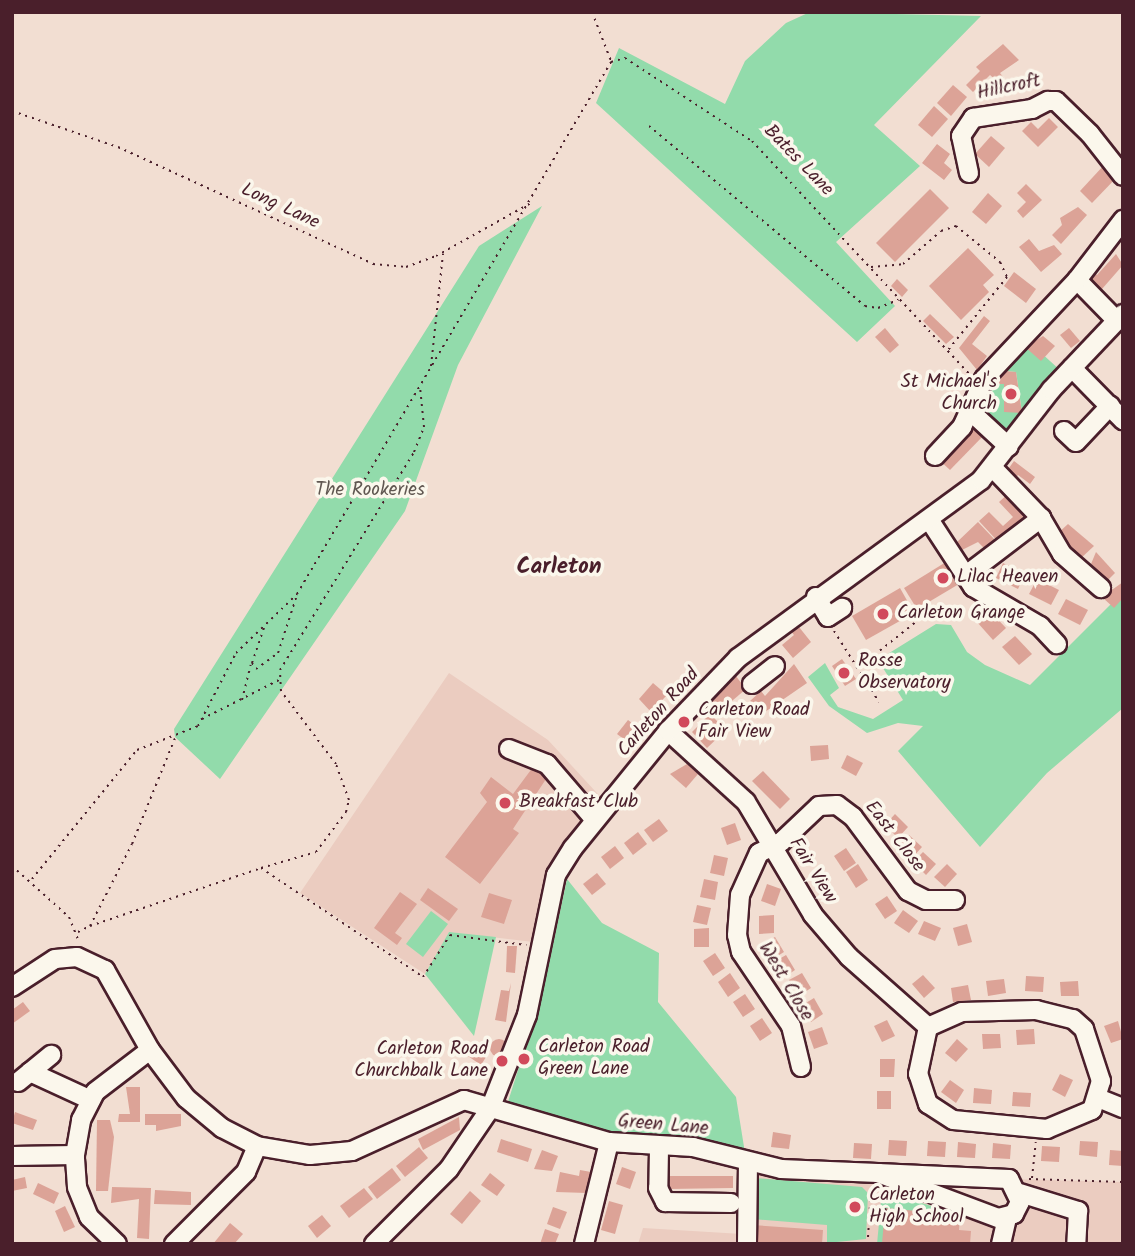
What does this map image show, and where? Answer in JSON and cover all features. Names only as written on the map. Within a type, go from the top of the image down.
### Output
[{"type":"street","name":"Hillcroft","points":[[969,173],[961,136],[973,118],[1032,109],[1048,100],[1056,101],[1090,134],[1123,176]]},
{"type":"street","points":[[935,456],[962,427],[977,389],[1077,280],[1123,220]]},
{"type":"street","points":[[1077,280],[1119,317]]},
{"type":"street","name":"Carleton Road","points":[[374,1244],[449,1168],[490,1109],[527,1015],[556,875],[595,820],[668,731],[746,652],[816,597],[930,521],[992,467],[1072,368],[1119,317]]},
{"type":"street","points":[[1063,431],[1076,442],[1117,413],[1072,368]]},
{"type":"street","points":[[969,410],[1009,447]]},
{"type":"street","points":[[992,467],[1041,518],[1062,554],[1101,588]]},
{"type":"street","points":[[965,576],[1041,518]]},
{"type":"street","points":[[930,521],[965,576],[983,596],[1025,616],[1057,644]]},
{"type":"street","points":[[816,597],[835,613]]},
{"type":"street","points":[[746,652],[763,675]]},
{"type":"street","name":"Fair View","points":[[668,731],[726,778],[813,915],[849,957],[928,1027]]},
{"type":"street","points":[[509,749],[547,764],[595,820]]},
{"type":"street","name":"East Close","points":[[771,846],[819,806],[837,805],[853,817],[908,891],[926,900],[955,900]]},
{"type":"street","name":"West Close","points":[[771,846],[752,860],[740,895],[737,935],[741,952],[791,1026],[801,1068]]},
{"type":"street","points":[[12,987],[55,959],[77,957]]},
{"type":"street","name":"Green Lane","points":[[77,957],[105,970],[149,1050],[186,1098],[222,1128],[257,1146],[310,1155],[352,1151],[464,1100],[609,1142],[659,1149],[693,1147],[748,1163],[1020,1184],[1078,1211],[1076,1244]]},
{"type":"street","points":[[1036,1010],[1073,1019],[1084,1029],[1099,1064],[1098,1098],[1080,1119],[1038,1128],[939,1115],[928,1104],[918,1074],[928,1027],[962,1012],[1036,1010]]},
{"type":"street","points":[[117,1244],[89,1217],[77,1187],[75,1155],[91,1100],[119,1069],[149,1050]]},
{"type":"street","points":[[51,1055],[24,1077],[91,1100]]},
{"type":"street","points":[[1098,1098],[1123,1108]]},
{"type":"street","points":[[584,1244],[609,1142]]},
{"type":"street","points":[[174,1244],[246,1172],[257,1146]]},
{"type":"street","points":[[659,1149],[658,1188],[665,1202],[731,1203]]},
{"type":"street","points":[[12,1156],[75,1155]]},
{"type":"street","points":[[747,1244],[748,1163]]},
{"type":"street","name":"Green Lane","points":[[875,1173],[1007,1217]]},
{"type":"street","points":[[1001,1244],[1007,1217],[1014,1214],[1020,1184]]},
{"type":"path","points":[[252,663],[264,669],[278,653],[297,594],[419,386],[532,202],[611,62],[592,12]]},
{"type":"path","name":"Bates Lane","points":[[611,62],[625,58],[752,141],[947,350],[977,389]]},
{"type":"path","name":"Long Lane","points":[[12,111],[118,147],[373,264],[406,267],[443,253],[532,202]]},
{"type":"path","points":[[649,126],[865,306],[878,309],[899,299]]},
{"type":"path","points":[[869,267],[903,264],[941,231],[956,226],[1000,262],[1007,277],[947,350]]},
{"type":"path","points":[[431,368],[443,253]]},
{"type":"path","points":[[78,932],[326,845],[349,800],[336,764],[298,719],[281,691],[281,670],[414,452],[424,427],[419,386]]},
{"type":"path","points":[[201,719],[236,653],[297,594]]},
{"type":"path","points":[[835,613],[857,668],[879,702]]},
{"type":"path","points":[[857,668],[917,621]]},
{"type":"path","points":[[242,701],[264,627]]},
{"type":"path","points":[[32,879],[137,750],[175,737],[201,719],[242,701],[281,679]]},
{"type":"path","points":[[90,926],[132,845],[175,737]]},
{"type":"path","points":[[12,866],[32,879],[78,932],[77,957]]},
{"type":"path","points":[[261,867],[423,976],[450,935],[533,946]]},
{"type":"path","points":[[1038,1128],[1020,1184],[1123,1182]]},
{"type":"path","points":[[868,1237],[875,1173]]},
{"type":"shaded area","points":[[449,673],[548,740],[608,805],[573,848],[542,943],[449,932],[425,974],[300,893]]},
{"type":"shaded area","name":"Carleton High School","points":[[748,1163],[878,1173],[1014,1214],[1009,1179],[1123,1182],[1123,1244],[638,1244],[643,1228],[742,1234]]},
{"type":"green space","points":[[810,12],[981,16],[874,125],[920,166],[836,242],[895,306],[857,342],[596,103],[619,48],[725,104],[745,61],[786,23]]},
{"type":"green space","name":"The Rookeries","points":[[542,206],[458,365],[405,511],[220,779],[175,737],[174,729],[479,246]]},
{"type":"green space","points":[[1028,341],[1061,371],[1009,438],[978,413],[990,378]],"holes":[[[1005,371],[1016,372],[1022,412],[1004,412],[1004,384],[992,384]]]},
{"type":"green space","points":[[1123,592],[1123,708],[1047,773],[980,847],[898,751],[923,726],[898,723],[867,733],[829,706],[808,677],[825,663],[839,688],[830,695],[838,707],[873,719],[903,700],[878,660],[936,624],[951,625],[967,652],[985,665],[1030,685]]},
{"type":"green space","points":[[567,879],[602,923],[659,953],[658,1002],[736,1097],[745,1153],[628,1141],[507,1105],[543,991]]},
{"type":"green space","points":[[431,911],[448,924],[423,957],[406,944]]},
{"type":"green space","points":[[449,932],[496,937],[474,1036],[425,974]]},
{"type":"green space","points":[[755,1178],[862,1187],[868,1193],[866,1239],[827,1243],[827,1225],[753,1219]]},
{"type":"green space","points":[[882,1191],[951,1212],[951,1214],[877,1244]]},
{"type":"building","points":[[1003,44],[1019,60],[1000,73],[1004,78],[999,83],[990,75],[973,92],[966,85],[980,71],[976,67]]},
{"type":"building","points":[[953,85],[967,97],[951,116],[937,103]]},
{"type":"building","points":[[934,106],[948,119],[932,137],[918,125]]},
{"type":"building","points":[[1049,118],[1058,127],[1038,147],[1022,131],[1031,122],[1038,129]]},
{"type":"building","points":[[991,136],[1005,148],[989,167],[975,154]]},
{"type":"building","points":[[937,144],[950,154],[944,163],[952,170],[944,180],[922,163]]},
{"type":"building","points":[[1105,164],[1118,176],[1092,203],[1080,191]]},
{"type":"building","points":[[1026,184],[1042,200],[1023,218],[1017,211],[1026,202],[1017,193]]},
{"type":"building","points":[[930,189],[949,208],[895,262],[876,243]]},
{"type":"building","points":[[988,193],[1002,206],[986,224],[972,212]]},
{"type":"building","points":[[1078,207],[1087,215],[1061,244],[1052,235],[1062,225],[1060,218]]},
{"type":"building","points":[[1029,239],[1039,251],[1054,245],[1062,254],[1041,272],[1019,247]]},
{"type":"building","points":[[968,248],[994,275],[983,285],[989,292],[961,320],[929,286]]},
{"type":"building","points":[[1116,254],[1123,265],[1102,289],[1092,281],[1088,286],[1085,275],[1090,269],[1097,275]]},
{"type":"building","points":[[1014,272],[1036,289],[1026,303],[1004,286]]},
{"type":"building","points":[[897,279],[908,290],[902,297],[891,286]]},
{"type":"building","points":[[930,314],[954,337],[946,344],[923,321]]},
{"type":"building","points":[[984,316],[990,321],[972,344],[987,356],[977,370],[959,348]]},
{"type":"building","points":[[885,328],[899,345],[890,353],[875,337]]},
{"type":"building","points":[[1069,328],[1080,341],[1071,348],[1060,335]]},
{"type":"building","points":[[1043,336],[1055,346],[1041,361],[1025,347]]},
{"type":"building","name":"St Michael's Church","points":[[1004,371],[1016,372],[1022,413],[1004,412],[1004,384],[992,384]]},
{"type":"building","points":[[974,422],[986,433],[950,470],[938,459]]},
{"type":"building","points":[[1014,461],[1035,477],[1030,484],[1018,475],[1013,481],[1004,475]]},
{"type":"building","points":[[1009,493],[1031,517],[1001,545],[979,521],[989,512],[1003,526],[1013,517],[999,502]]},
{"type":"building","points":[[978,522],[995,540],[985,549],[978,542],[962,550],[956,543]]},
{"type":"building","points":[[1068,524],[1094,546],[1080,559],[1057,534]]},
{"type":"building","points":[[1096,552],[1115,573],[1107,581],[1091,564]]},
{"type":"building","points":[[946,562],[959,584],[917,609],[904,588]]},
{"type":"building","points":[[1003,563],[1025,574],[1018,589],[996,578]]},
{"type":"building","points":[[1037,579],[1059,590],[1051,605],[1029,594]]},
{"type":"building","points":[[1123,582],[1123,598],[1114,608],[1102,597]]},
{"type":"building","name":"Carleton Grange","points":[[900,588],[914,613],[866,640],[852,616]]},
{"type":"building","points":[[1066,599],[1088,610],[1080,625],[1058,614]]},
{"type":"building","points":[[989,610],[1006,628],[993,640],[977,622]]},
{"type":"building","points":[[795,622],[811,642],[793,658],[782,645],[794,635],[788,628]]},
{"type":"building","points":[[1015,636],[1032,654],[1019,665],[1002,647]]},
{"type":"building","name":"Rosse Observatory","points":[[842,659],[856,679],[845,686],[832,666]]},
{"type":"building","points":[[794,664],[807,683],[762,714],[750,701],[761,691],[765,696]]},
{"type":"building","points":[[735,675],[746,689],[719,712],[707,699]]},
{"type":"building","points":[[653,683],[667,695],[651,712],[639,699]]},
{"type":"building","points":[[710,714],[726,730],[707,748],[692,732]]},
{"type":"building","points":[[628,720],[640,729],[629,743],[617,734]]},
{"type":"building","points":[[828,745],[829,759],[811,761],[810,746]]},
{"type":"building","points":[[847,755],[863,763],[856,776],[841,768]]},
{"type":"building","points":[[536,763],[550,773],[513,829],[519,833],[480,884],[445,857],[487,802],[480,793],[491,777],[513,794]]},
{"type":"building","points":[[687,764],[698,774],[686,788],[670,774]]},
{"type":"building","points":[[763,771],[790,799],[780,809],[752,781]]},
{"type":"building","points":[[895,814],[908,827],[898,838],[885,825]]},
{"type":"building","points":[[659,819],[668,831],[653,842],[644,830]]},
{"type":"building","points":[[735,823],[741,840],[727,845],[721,828]]},
{"type":"building","points":[[638,832],[647,844],[633,855],[624,843]]},
{"type":"building","points":[[909,835],[922,847],[912,858],[899,845]]},
{"type":"building","points":[[615,846],[624,858],[610,869],[601,857]]},
{"type":"building","points":[[846,848],[856,863],[844,871],[834,856]]},
{"type":"building","points":[[923,852],[936,864],[926,875],[913,862]]},
{"type":"building","points":[[714,855],[728,858],[724,876],[710,873]]},
{"type":"building","points":[[858,864],[868,880],[856,888],[846,872]]},
{"type":"building","points":[[947,864],[957,874],[945,887],[934,877]]},
{"type":"building","points":[[597,873],[606,884],[592,895],[583,884]]},
{"type":"building","points":[[704,879],[718,882],[715,900],[700,897]]},
{"type":"building","points":[[767,884],[781,889],[775,906],[761,901]]},
{"type":"building","points":[[428,888],[458,909],[449,921],[420,900]]},
{"type":"building","points":[[400,892],[417,904],[395,933],[402,938],[397,945],[374,928]]},
{"type":"building","points":[[489,893],[512,900],[504,924],[481,917]]},
{"type":"building","points":[[887,896],[897,911],[885,919],[875,904]]},
{"type":"building","points":[[697,905],[711,908],[707,925],[693,922]]},
{"type":"building","points":[[903,910],[918,921],[909,933],[894,923]]},
{"type":"building","points":[[774,915],[774,933],[759,934],[759,916]]},
{"type":"building","points":[[924,921],[941,928],[935,941],[918,934]]},
{"type":"building","points":[[967,924],[972,942],[958,946],[953,928]]},
{"type":"building","points":[[709,928],[709,947],[694,947],[694,929]]},
{"type":"building","points":[[775,937],[784,952],[771,960],[762,944]]},
{"type":"building","points":[[507,946],[517,946],[515,973],[506,972]]},
{"type":"building","points":[[715,953],[725,968],[713,976],[703,961]]},
{"type":"building","points":[[786,955],[795,970],[783,978],[774,962]]},
{"type":"building","points":[[730,973],[740,988],[728,997],[718,982]]},
{"type":"building","points":[[802,973],[811,988],[799,996],[789,980]]},
{"type":"building","points":[[923,975],[935,988],[924,998],[912,984]]},
{"type":"building","points":[[1026,976],[1044,977],[1043,992],[1025,991]]},
{"type":"building","points":[[1004,979],[1006,993],[988,996],[986,981]]},
{"type":"building","points":[[1078,981],[1079,996],[1061,996],[1060,982]]},
{"type":"building","points":[[511,983],[506,1022],[495,1020],[501,990],[509,991]]},
{"type":"building","points":[[968,985],[971,1000],[953,1002],[951,988]]},
{"type":"building","points":[[745,994],[755,1009],[743,1017],[733,1002]]},
{"type":"building","points":[[814,998],[823,1014],[811,1022],[801,1006]]},
{"type":"building","points":[[23,1002],[30,1011],[12,1024],[12,1010]]},
{"type":"building","points":[[762,1018],[772,1033],[760,1041],[750,1026]]},
{"type":"building","points":[[887,1020],[895,1036],[882,1042],[874,1026]]},
{"type":"building","points":[[1118,1021],[1123,1039],[1111,1043],[1104,1026]]},
{"type":"building","points":[[822,1027],[828,1044],[814,1049],[808,1032]]},
{"type":"building","points":[[1034,1029],[1035,1044],[1017,1045],[1016,1030]]},
{"type":"building","points":[[982,1034],[1000,1034],[1001,1048],[983,1049]]},
{"type":"building","points":[[495,1039],[503,1039],[508,1048],[506,1055],[495,1057],[490,1052],[490,1044]]},
{"type":"building","points":[[957,1039],[968,1049],[956,1062],[945,1053]]},
{"type":"building","points":[[482,1043],[491,1049],[481,1065],[462,1052],[466,1045],[476,1051]]},
{"type":"building","points":[[880,1059],[895,1059],[894,1077],[880,1077]]},
{"type":"building","points":[[1060,1074],[1073,1080],[1065,1097],[1052,1090]]},
{"type":"building","points":[[950,1080],[964,1090],[956,1103],[941,1092]]},
{"type":"building","points":[[126,1087],[140,1087],[140,1122],[118,1122],[119,1114],[130,1114]]},
{"type":"building","points":[[974,1088],[992,1090],[991,1104],[973,1103]]},
{"type":"building","points":[[877,1091],[891,1091],[891,1109],[877,1109]]},
{"type":"building","points":[[1013,1092],[1031,1093],[1030,1107],[1012,1106]]},
{"type":"building","points":[[15,1112],[37,1120],[33,1130],[12,1123]]},
{"type":"building","points":[[145,1114],[181,1114],[181,1126],[156,1131],[156,1125],[145,1125]]},
{"type":"building","points":[[459,1117],[460,1130],[423,1150],[418,1139]]},
{"type":"building","points":[[97,1120],[110,1120],[114,1137],[108,1191],[96,1191]]},
{"type":"building","points":[[773,1132],[791,1135],[789,1149],[771,1147]]},
{"type":"building","points":[[501,1139],[532,1149],[528,1162],[497,1152]]},
{"type":"building","points":[[889,1140],[907,1141],[906,1156],[888,1155]]},
{"type":"building","points":[[928,1141],[946,1142],[945,1157],[927,1156]]},
{"type":"building","points":[[1080,1141],[1098,1142],[1097,1157],[1079,1155]]},
{"type":"building","points":[[958,1142],[976,1144],[975,1158],[957,1157]]},
{"type":"building","points":[[854,1143],[872,1144],[871,1159],[853,1158]]},
{"type":"building","points":[[993,1143],[1011,1145],[1010,1159],[992,1158]]},
{"type":"building","points":[[1042,1146],[1060,1147],[1059,1162],[1041,1161]]},
{"type":"building","points":[[419,1147],[428,1158],[405,1177],[396,1166]]},
{"type":"building","points":[[542,1150],[558,1156],[552,1171],[534,1169]]},
{"type":"building","points":[[1110,1150],[1123,1151],[1123,1166],[1109,1165]]},
{"type":"building","points":[[622,1167],[636,1172],[630,1189],[616,1184]]},
{"type":"building","points":[[392,1168],[401,1180],[377,1199],[368,1187]]},
{"type":"building","points":[[580,1170],[591,1172],[587,1193],[556,1192],[560,1172],[579,1176]]},
{"type":"building","points":[[490,1173],[505,1185],[497,1196],[481,1185]]},
{"type":"building","points":[[667,1176],[733,1176],[733,1188],[668,1189]]},
{"type":"building","points":[[25,1177],[27,1188],[12,1191],[12,1180]]},
{"type":"building","points":[[38,1183],[59,1193],[54,1204],[33,1194]]},
{"type":"building","points":[[112,1187],[151,1188],[149,1239],[137,1238],[139,1199],[111,1203]]},
{"type":"building","points":[[364,1188],[373,1199],[349,1218],[340,1206]]},
{"type":"building","points":[[155,1190],[191,1192],[191,1205],[154,1204]]},
{"type":"building","points":[[470,1191],[481,1201],[462,1224],[450,1214]]},
{"type":"building","points":[[609,1201],[623,1205],[615,1234],[601,1230]]},
{"type":"building","points":[[65,1206],[75,1227],[64,1232],[55,1211]]},
{"type":"building","points":[[553,1207],[567,1212],[560,1229],[547,1224]]},
{"type":"building","points":[[885,1208],[960,1215],[959,1230],[971,1231],[970,1244],[882,1244]]},
{"type":"building","points":[[322,1215],[331,1226],[317,1238],[308,1226]]},
{"type":"building","points":[[230,1223],[243,1234],[234,1244],[213,1244]]},
{"type":"building","points":[[752,1225],[823,1230],[822,1244],[751,1244]]},
{"type":"building","points":[[545,1229],[559,1234],[555,1244],[540,1244]]},
{"type":"place","name":"St Michael's Church","points":[[1011,394]]},
{"type":"place","name":"Lilac Heaven","points":[[943,578]]},
{"type":"place","name":"Carleton Grange","points":[[883,614]]},
{"type":"place","name":"Rosse Observatory","points":[[844,673]]},
{"type":"place","name":"Carleton Road Fair View","points":[[684,722]]},
{"type":"place","name":"Breakfast Club","points":[[505,803]]},
{"type":"place","name":"Carleton Road Green Lane","points":[[524,1059]]},
{"type":"place","name":"Carleton Road Churchbalk Lane","points":[[502,1061]]},
{"type":"place","name":"Carleton High School","points":[[855,1207]]},
{"type":"district","name":"Carleton","points":[[559,567]]}]
